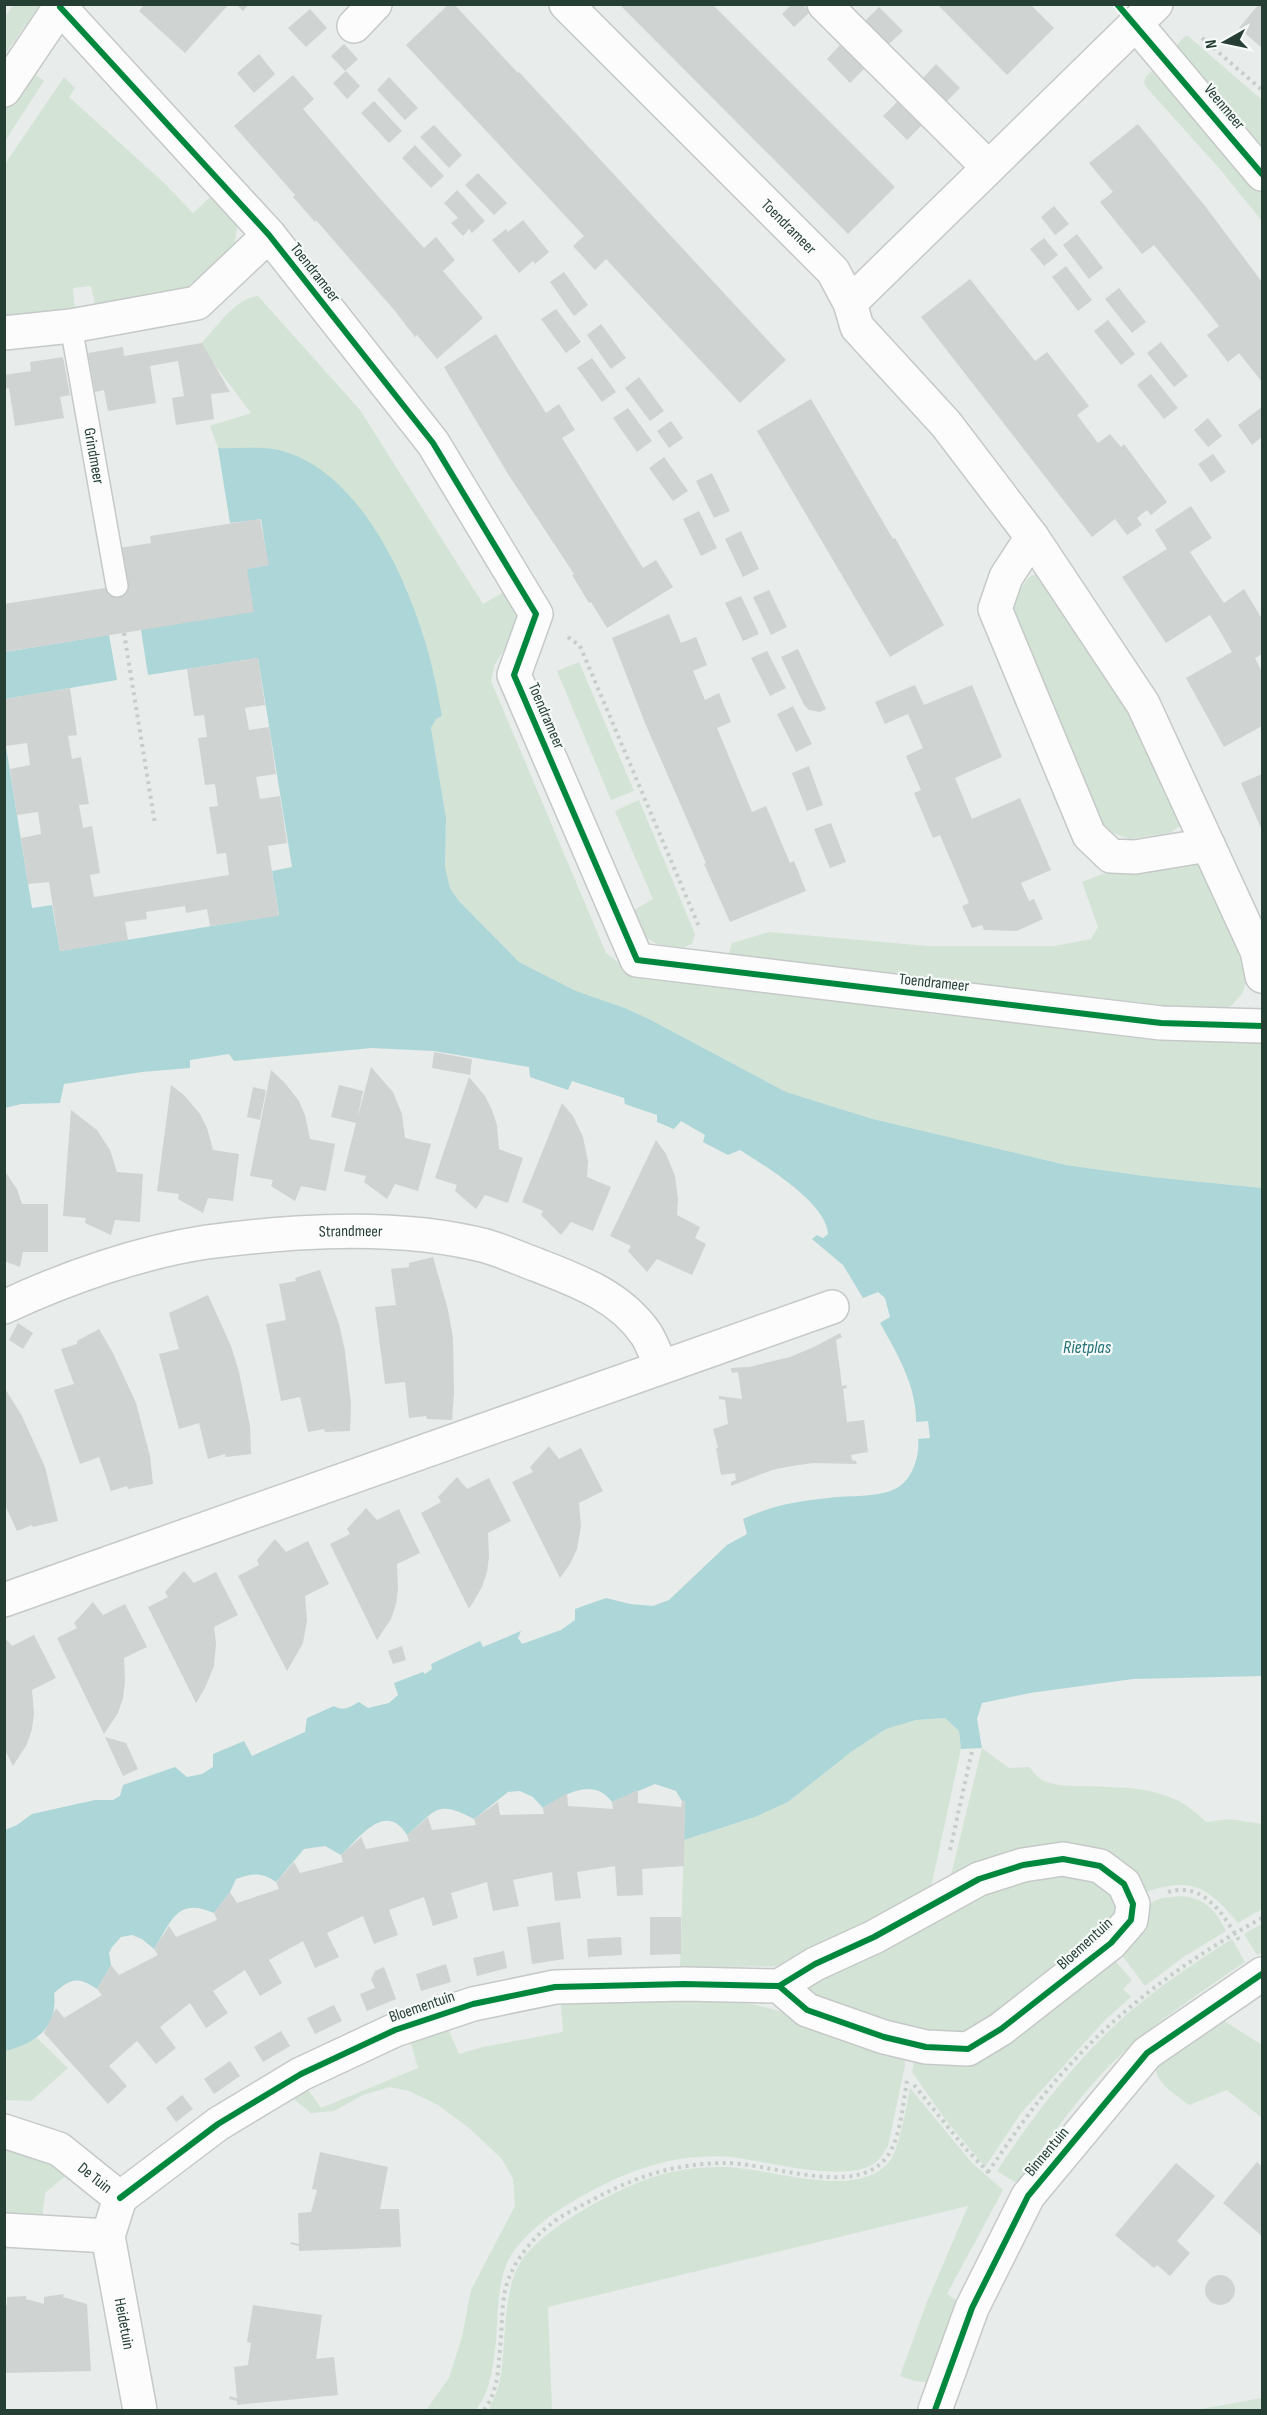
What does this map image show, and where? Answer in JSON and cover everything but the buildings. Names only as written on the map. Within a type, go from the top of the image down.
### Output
[{"type":"street","name":"Toendrameer","points":[[566,4],[834,271],[850,303],[857,327],[946,424],[1032,537],[1143,704],[1257,951],[1263,976]]},
{"type":"street","points":[[824,4],[988,167],[850,303]]},
{"type":"street","name":"Toendrameer","points":[[61,6],[269,235],[433,443],[536,614],[513,675],[637,960],[1161,1023],[1263,1026]]},
{"type":"street","points":[[4,90],[61,6]]},
{"type":"street","name":"Veenmeer","points":[[988,167],[1146,14],[1263,174]]},
{"type":"street","points":[[4,333],[71,326],[197,303],[269,235]]},
{"type":"street","points":[[1032,537],[1006,577],[996,609],[1089,835],[1111,856],[1135,857],[1208,845]]},
{"type":"street","name":"Strandmeer","points":[[4,1307],[80,1276],[145,1256],[205,1242],[337,1231],[402,1232],[442,1236],[488,1246],[591,1288],[612,1299],[630,1313],[647,1335],[661,1366]]},
{"type":"street","points":[[4,1600],[832,1306]]},
{"type":"street","points":[[779,1986],[815,1964],[874,1937],[939,1899],[990,1875],[1023,1865],[1063,1859],[1100,1866],[1124,1884],[1133,1904]]},
{"type":"street","name":"Bloementuin","points":[[120,2198],[218,2124],[302,2074],[395,2030],[473,2004],[555,1987],[684,1984],[779,1986],[807,2010],[884,2037],[926,2047],[968,2049],[1001,2029],[1111,1943],[1131,1920],[1133,1904]]},
{"type":"street","name":"Binnentuin","points":[[935,2410],[972,2308],[1028,2196],[1147,2053],[1261,1975]]},
{"type":"street","name":"De Tuin","points":[[4,2131],[59,2149],[120,2198],[108,2236]]},
{"type":"street","points":[[4,2230],[108,2236]]},
{"type":"street","name":"Heidetuin","points":[[108,2236],[140,2410]]},
{"type":"lane","name":"Grindmeer","points":[[71,326],[117,586]]},
{"type":"path","points":[[1199,36],[1263,90]]},
{"type":"path","points":[[536,614],[580,646],[717,970]]},
{"type":"path","points":[[124,633],[155,824]]},
{"type":"path","points":[[939,1899],[972,1751]]},
{"type":"path","points":[[1133,1904],[1173,1891],[1205,1896],[1222,1913],[1261,1975]]},
{"type":"path","points":[[484,2410],[497,2383],[505,2291],[511,2275],[529,2246],[550,2225],[629,2181],[665,2169],[692,2164],[726,2163],[806,2175],[860,2175],[878,2166],[890,2154],[908,2078],[987,2172],[1010,2188],[1028,2196]]},
{"type":"green space","points":[[13,5],[39,6],[5,54],[5,17]]},
{"type":"green space","points":[[1188,36],[1262,100],[1262,150],[1174,48],[1184,37]]},
{"type":"green space","points":[[1155,69],[1262,192],[1262,221],[1219,168],[1146,87],[1144,82],[1146,76]]},
{"type":"green space","points":[[29,70],[44,81],[5,141],[5,106]]},
{"type":"green space","points":[[64,77],[75,88],[69,97],[162,181],[193,213],[215,193],[235,215],[237,227],[235,244],[229,254],[178,294],[96,309],[91,286],[73,288],[75,311],[5,323],[5,164]]},
{"type":"green space","points":[[258,296],[360,410],[483,604],[509,589],[520,604],[515,633],[495,664],[491,681],[606,953],[637,971],[932,1014],[1215,1042],[1262,1042],[1262,1188],[1152,1177],[1066,1165],[873,1119],[786,1092],[649,1019],[576,991],[519,962],[459,901],[450,888],[445,867],[446,818],[431,728],[436,719],[442,716],[423,633],[406,587],[377,534],[267,449],[218,448],[210,426],[251,413],[200,345],[233,308],[249,298]]},
{"type":"green space","points":[[1032,575],[1042,575],[1118,690],[1183,818],[1180,826],[1170,833],[1129,839],[1113,833],[1099,820],[1013,610],[1020,591]]},
{"type":"green space","points":[[579,662],[634,791],[611,800],[557,671]]},
{"type":"green space","points":[[639,800],[695,934],[692,944],[682,948],[657,944],[640,934],[631,912],[653,899],[615,811]]},
{"type":"green space","points":[[1201,861],[1211,870],[1249,975],[1242,994],[1231,1006],[1208,1012],[732,956],[729,953],[732,943],[769,932],[928,946],[1054,946],[1091,939],[1098,927],[1082,882],[1123,866]]},
{"type":"green space","points":[[945,1718],[959,1731],[961,1749],[930,1892],[781,1966],[680,1968],[684,1840],[755,1817],[788,1802],[851,1752],[886,1729],[916,1720]]},
{"type":"green space","points":[[982,1748],[1009,1768],[1029,1767],[1046,1782],[1068,1786],[1118,1787],[1149,1791],[1178,1801],[1206,1822],[1229,1819],[1262,1824],[1262,1909],[1238,1923],[1218,1901],[1198,1888],[1176,1885],[1146,1892],[1111,1857],[949,1883]]},
{"type":"green space","points":[[1040,1871],[1094,1878],[1115,1901],[1118,1909],[1114,1922],[999,2017],[946,2041],[847,2011],[807,1992],[805,1983],[960,1903]]},
{"type":"green space","points":[[1181,1896],[1203,1902],[1218,1917],[1226,1931],[1182,1958],[1145,1986],[1118,1950],[1148,1904],[1162,1898]]},
{"type":"green space","points":[[1262,1924],[1262,1952],[1257,1955],[1244,1934]]},
{"type":"green space","points":[[1232,1939],[1245,1962],[1161,2021],[1118,2057],[1072,2109],[1018,2184],[997,2171],[1051,2095],[1114,2026],[1156,1990]]},
{"type":"green space","points":[[1111,1956],[1132,1980],[1123,1989],[1131,1997],[1106,2019],[1021,2113],[985,2167],[945,2119],[912,2072],[915,2057],[930,2060]]},
{"type":"green space","points":[[692,1998],[742,2002],[813,2021],[904,2055],[905,2065],[888,2146],[874,2164],[843,2171],[804,2169],[727,2157],[707,2156],[678,2159],[656,2164],[615,2179],[571,2202],[528,2235],[508,2261],[500,2290],[491,2378],[481,2403],[476,2410],[426,2410],[449,2378],[462,2337],[471,2290],[515,2206],[513,2179],[502,2159],[469,2128],[438,2105],[409,2091],[390,2087],[363,2095],[334,2111],[311,2113],[290,2096],[306,2087],[321,2108],[418,2068],[410,2040],[448,2028],[459,2054],[483,2047],[563,2032],[561,2004],[608,1999]]},
{"type":"green space","points":[[1218,2017],[1262,2045],[1262,2118],[1227,2090],[1189,2105],[1165,2086],[1157,2075],[1156,2061]]},
{"type":"green space","points":[[37,2038],[68,2068],[31,2101],[5,2100],[5,2051]]},
{"type":"green space","points":[[910,2088],[972,2163],[1003,2190],[947,2294],[957,2301],[926,2382],[900,2376],[927,2302],[968,2206],[548,2307],[552,2410],[489,2410],[500,2381],[508,2300],[517,2270],[524,2257],[554,2230],[594,2204],[638,2182],[682,2170],[711,2167],[740,2168],[833,2181],[855,2180],[874,2174],[893,2156]]},
{"type":"green space","points":[[4,2141],[36,2153],[68,2174],[45,2193],[42,2220],[5,2219]]},
{"type":"green space","points":[[1262,2398],[1262,2410],[1196,2410]]},
{"type":"water","name":"Rietplas","points":[[218,448],[278,450],[311,463],[334,480],[354,501],[388,552],[402,579],[422,631],[440,705],[442,716],[436,719],[431,728],[446,818],[445,867],[450,888],[459,901],[519,962],[576,991],[649,1019],[786,1092],[873,1119],[1066,1165],[1152,1177],[1262,1188],[1262,1676],[1133,1679],[1030,1693],[982,1703],[977,1719],[982,1748],[961,1749],[959,1731],[945,1718],[916,1720],[886,1729],[851,1752],[788,1802],[755,1817],[684,1840],[685,1801],[682,1801],[676,1791],[655,1784],[612,1802],[596,1790],[578,1790],[543,1808],[533,1797],[520,1791],[508,1792],[474,1819],[452,1810],[438,1810],[407,1835],[399,1825],[390,1821],[381,1822],[364,1832],[341,1855],[325,1846],[304,1849],[276,1882],[257,1874],[236,1879],[230,1892],[214,1913],[191,1908],[176,1915],[154,1949],[142,1939],[132,1935],[121,1937],[109,1953],[111,1965],[97,1989],[85,1982],[75,1980],[65,1984],[54,1993],[52,2016],[43,2032],[16,2048],[5,2051],[5,1830],[17,1825],[32,1814],[95,1800],[113,1800],[120,1796],[123,1785],[175,1767],[187,1777],[202,1774],[213,1767],[213,1754],[244,1741],[252,1756],[305,1732],[307,1718],[334,1706],[343,1709],[359,1702],[368,1708],[389,1703],[398,1695],[394,1683],[423,1672],[425,1674],[432,1669],[431,1664],[480,1641],[483,1647],[521,1631],[518,1638],[522,1644],[561,1630],[575,1620],[575,1609],[606,1598],[630,1604],[653,1606],[669,1600],[727,1545],[747,1534],[743,1519],[774,1507],[817,1499],[873,1495],[897,1488],[907,1479],[914,1466],[918,1452],[918,1439],[930,1438],[928,1421],[916,1422],[910,1383],[880,1323],[890,1317],[885,1298],[878,1292],[863,1298],[843,1265],[812,1239],[817,1235],[823,1238],[828,1234],[825,1222],[817,1210],[793,1186],[740,1150],[728,1155],[703,1142],[705,1135],[681,1121],[674,1129],[657,1122],[657,1115],[625,1104],[624,1098],[572,1081],[568,1090],[530,1077],[529,1067],[434,1051],[372,1048],[234,1061],[229,1054],[190,1060],[190,1068],[142,1072],[64,1084],[60,1103],[21,1104],[5,1108],[4,734],[32,908],[52,905],[60,951],[279,915],[272,871],[292,867],[258,658],[148,675],[141,630],[247,569],[268,565],[261,519],[230,523]]},
{"type":"water","points":[[109,635],[117,680],[5,699],[5,652]]},
{"type":"cycle path","points":[[1117,4],[1262,174]]},
{"type":"cycle path","points":[[60,7],[269,235],[433,443],[536,614],[514,675],[637,960],[1161,1023],[1262,1026]]},
{"type":"cycle path","points":[[120,2198],[218,2124],[301,2074],[395,2030],[473,2004],[555,1987],[684,1984],[779,1986],[807,2010],[884,2037],[926,2047],[968,2049],[1001,2029],[1111,1943],[1131,1920],[1133,1904],[1124,1884],[1100,1866],[1063,1859],[1023,1865],[979,1879],[874,1937],[815,1964],[779,1986]]},
{"type":"cycle path","points":[[935,2410],[972,2308],[1028,2196],[1147,2053],[1262,1974]]}]
